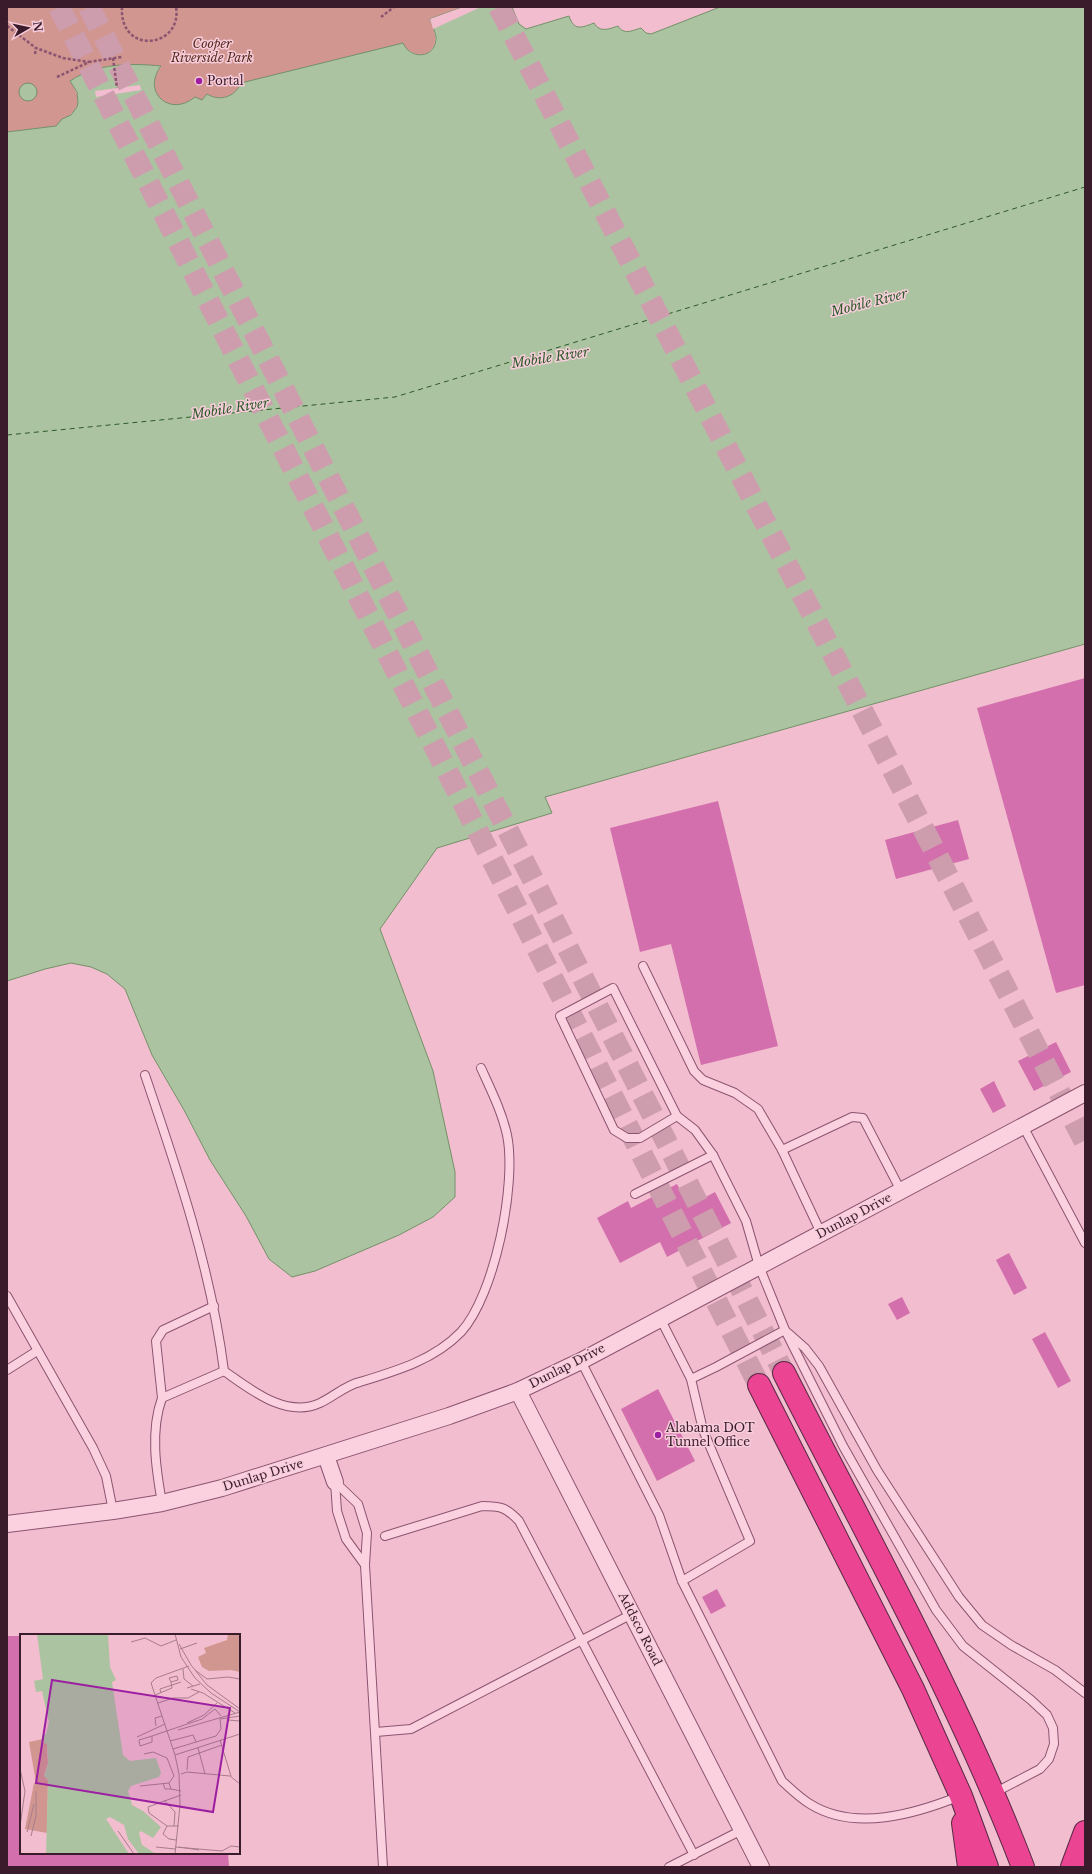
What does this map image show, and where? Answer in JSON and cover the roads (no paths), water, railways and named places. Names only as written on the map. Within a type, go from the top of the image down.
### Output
[{"type":"highway","points":[[784,1373],[934,1667],[1006,1822],[1023,1867]]},
{"type":"highway","points":[[759,1385],[913,1689],[961,1796],[970,1837],[969,1867]]},
{"type":"highway","points":[[1072,1867],[1085,1832]]},
{"type":"highway","points":[[970,1837],[988,1867]]},
{"type":"street","name":"Dunlap Drive","points":[[7,1524],[113,1511],[162,1503],[222,1488],[449,1416],[518,1391],[581,1361],[1085,1093]]},
{"type":"street","name":"Addsco Road","points":[[518,1391],[761,1867]]},
{"type":"street","points":[[326,1456],[336,1482]]},
{"type":"lane","points":[[643,966],[694,1072],[703,1080],[735,1093],[758,1109],[782,1150],[821,1233]]},
{"type":"lane","points":[[677,1116],[640,1138],[626,1138],[614,1130],[560,1016],[613,988],[677,1116],[695,1130],[713,1155],[746,1221],[759,1266],[785,1330],[843,1446],[936,1610],[963,1646],[1031,1700],[1047,1715],[1053,1728],[1054,1744],[1049,1759],[1040,1769],[993,1794]]},
{"type":"lane","points":[[145,1074],[187,1200],[214,1306],[224,1371],[260,1396],[290,1407],[304,1408],[318,1404],[357,1382],[380,1377],[428,1358],[461,1331],[476,1310],[489,1281],[498,1246],[507,1194],[509,1156],[508,1137],[502,1116],[481,1068]]},
{"type":"lane","points":[[782,1150],[852,1117],[862,1118],[901,1191]]},
{"type":"lane","points":[[1023,1126],[1085,1243]]},
{"type":"lane","points":[[635,1194],[713,1155]]},
{"type":"lane","points":[[7,1296],[93,1448],[106,1476],[113,1511]]},
{"type":"lane","points":[[162,1503],[155,1465],[158,1410],[162,1398],[156,1341],[163,1330],[214,1306]]},
{"type":"lane","points":[[660,1318],[691,1379],[704,1430],[750,1541],[682,1581]]},
{"type":"lane","points":[[691,1379],[785,1330]]},
{"type":"lane","points":[[785,1330],[805,1348],[819,1366],[877,1470],[959,1598],[982,1625],[1011,1645],[1055,1670],[1085,1693]]},
{"type":"lane","points":[[7,1370],[37,1351]]},
{"type":"lane","points":[[581,1361],[658,1515],[682,1581],[782,1781],[810,1804],[834,1815],[863,1820],[890,1817],[938,1805],[961,1796]]},
{"type":"lane","points":[[162,1398],[224,1371]]},
{"type":"lane","points":[[336,1482],[337,1511],[346,1539],[365,1565]]},
{"type":"lane","points":[[336,1482],[358,1504],[367,1533],[365,1565],[383,1867]]},
{"type":"lane","points":[[385,1536],[482,1506],[499,1506],[511,1512],[519,1520],[694,1855]]},
{"type":"lane","points":[[376,1732],[410,1729],[632,1614]]},
{"type":"lane","points":[[669,1867],[742,1830]]},
{"type":"water","name":"Mobile River","points":[[463,7],[512,7],[519,24],[526,29],[569,16],[573,24],[578,27],[594,23],[602,29],[618,26],[623,31],[628,32],[641,28],[646,33],[651,34],[720,7],[1085,7],[1085,644],[545,797],[552,813],[437,848],[380,929],[433,1071],[455,1172],[455,1197],[433,1217],[399,1235],[315,1271],[292,1277],[269,1259],[246,1216],[210,1160],[184,1110],[152,1055],[125,989],[107,974],[91,967],[71,963],[45,969],[7,981],[7,132],[56,126],[62,119],[71,115],[77,107],[77,92],[70,81],[91,71],[126,65],[161,66],[156,76],[154,85],[156,93],[161,99],[168,103],[176,105],[186,103],[195,97],[202,100],[207,94],[217,98],[222,98],[235,92],[241,83],[403,43],[412,53],[423,55],[428,53],[435,44],[436,37],[430,19]]},
{"type":"water","points":[[28,83],[34,86],[37,92],[34,98],[28,101],[22,98],[19,92],[22,86]]},
{"type":"tunnel","points":[[59,7],[759,1385]]},
{"type":"tunnel","points":[[89,7],[784,1373]]},
{"type":"tunnel","points":[[499,7],[1085,1142]]},
{"type":"place","name":"Portal","points":[[199,81]]},
{"type":"place","name":"Alabama DOT Tunnel Office","points":[[658,1435]]},
{"type":"park label","name":"Cooper Riverside Park","points":[[212,51]]}]
